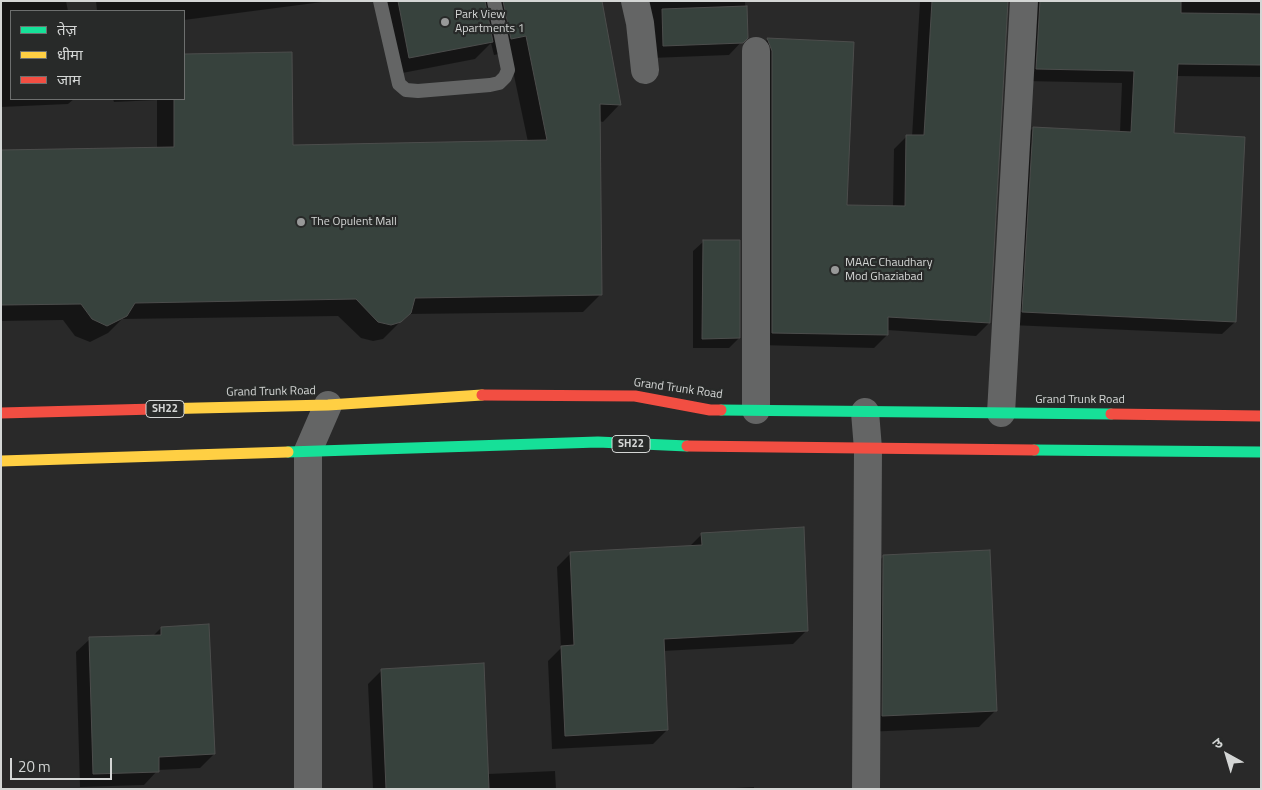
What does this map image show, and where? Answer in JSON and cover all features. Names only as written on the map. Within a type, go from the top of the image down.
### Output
[{"type":"highway","name":"Grand Trunk Road","points":[[1,413],[328,405],[466,395],[635,396],[710,410],[1261,416]]},
{"type":"highway","name":"SH22","points":[[1,461],[598,442],[716,448],[1261,452]]},
{"type":"street","points":[[635,1],[640,23],[645,70]]},
{"type":"street","points":[[1001,413],[1024,1]]},
{"type":"street","points":[[756,51],[756,410]]},
{"type":"street","points":[[308,789],[308,451],[328,405]]},
{"type":"street","points":[[865,412],[868,449],[866,789]]},
{"type":"lane","points":[[380,1],[398,84],[406,90],[418,91],[490,85],[499,83],[505,77],[508,70],[494,1]]},
{"type":"building","name":"Park View Apartments 1","points":[[398,1],[485,1],[493,42],[409,58]]},
{"type":"building","name":"The Opulent Mall","points":[[503,1],[602,1],[621,105],[600,104],[602,295],[415,298],[411,313],[401,322],[391,325],[378,322],[356,299],[135,303],[127,316],[107,326],[92,319],[81,304],[1,305],[1,150],[174,147],[174,100],[185,100],[185,54],[292,52],[293,145],[547,140],[526,36],[511,39]]},
{"type":"building","points":[[932,1],[1008,1],[990,323],[888,317],[888,335],[772,333],[772,51],[767,38],[854,42],[847,205],[905,206],[906,135],[924,135]]},
{"type":"building","points":[[1040,1],[1181,1],[1181,13],[1261,14],[1261,65],[1178,64],[1174,133],[1245,137],[1236,322],[1022,312],[1033,127],[1131,132],[1134,71],[1036,69]]},
{"type":"building","points":[[747,6],[748,38],[743,43],[663,46],[662,9]]},
{"type":"building","points":[[703,240],[740,240],[740,338],[702,339]]},
{"type":"building","points":[[804,527],[808,631],[664,639],[668,730],[565,736],[561,646],[574,645],[570,552],[702,545],[701,533]]},
{"type":"building","points":[[990,550],[997,711],[882,716],[883,555]]},
{"type":"building","points":[[209,624],[215,754],[159,757],[159,772],[93,774],[89,637],[161,635],[161,627]]},
{"type":"building","points":[[484,663],[489,789],[386,789],[381,669]]},
{"type":"traffic: fast","points":[[721,410],[1111,414]]},
{"type":"traffic: fast","points":[[288,452],[598,442],[687,446]]},
{"type":"traffic: fast","points":[[1034,450],[1261,452]]},
{"type":"traffic: slow","points":[[155,409],[328,405],[482,395]]},
{"type":"traffic: slow","points":[[1,461],[288,452]]},
{"type":"traffic: jam","points":[[482,395],[635,396],[710,410],[721,410]]},
{"type":"traffic: jam","points":[[1,413],[155,409]]},
{"type":"traffic: jam","points":[[1111,414],[1261,416]]},
{"type":"traffic: jam","points":[[687,446],[1034,450]]},
{"type":"place","name":"Park View Apartments 1","points":[[445,22]]},
{"type":"place","name":"The Opulent Mall","points":[[301,222]]},
{"type":"place","name":"MAAC Chaudhary Mod Ghaziabad","points":[[835,270]]}]
